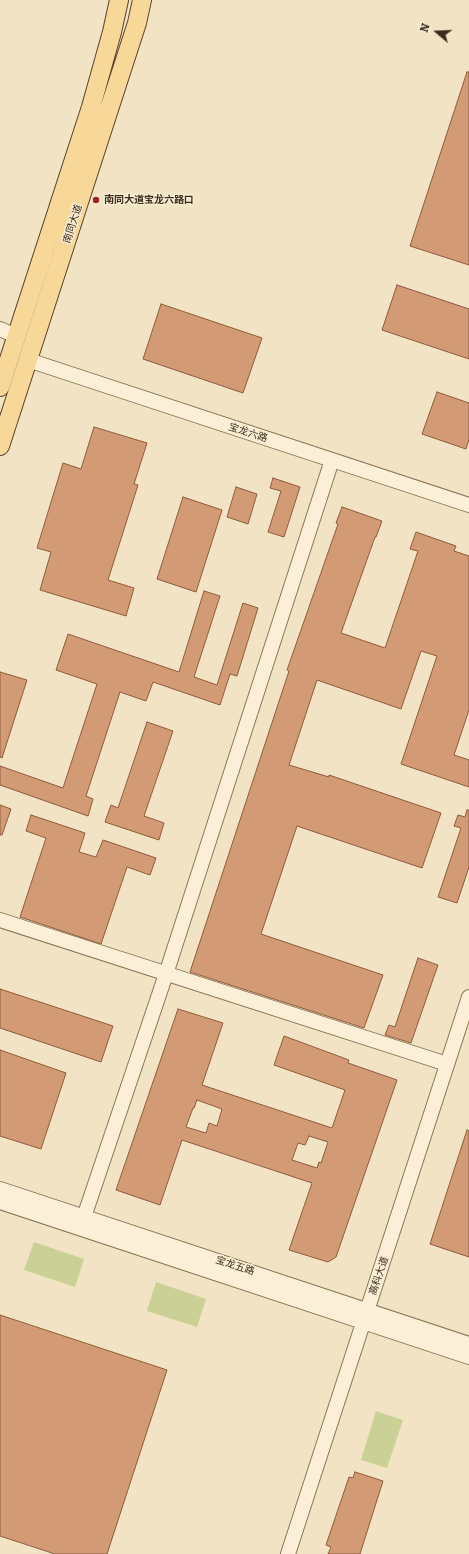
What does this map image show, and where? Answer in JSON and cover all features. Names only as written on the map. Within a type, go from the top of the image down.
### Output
[{"type":"main road","name":"南同大道","points":[[0,387],[90,107],[112,32],[119,0]]},
{"type":"main road","name":"南同大道","points":[[0,446],[138,23],[142,0]]},
{"type":"street","points":[[0,329],[16,336]]},
{"type":"street","name":"宝龙六路","points":[[28,360],[469,505]]},
{"type":"street","points":[[84,1217],[166,974],[332,460]]},
{"type":"street","points":[[0,920],[447,1064]]},
{"type":"street","name":"高科大道","points":[[288,1554],[469,997]]},
{"type":"street","name":"宝龙五路","points":[[0,1189],[365,1316],[469,1357]]},
{"type":"street","name":"宝龙五路","points":[[0,1202],[365,1316],[469,1344]]},
{"type":"green space","points":[[34,1242],[84,1259],[75,1287],[24,1270]]},
{"type":"green space","points":[[156,1282],[206,1299],[197,1327],[147,1311]]},
{"type":"green space","points":[[376,1411],[403,1420],[387,1468],[361,1460]]},
{"type":"building","points":[[467,72],[469,72],[469,265],[410,246]]},
{"type":"building","points":[[397,285],[469,309],[469,359],[382,330]]},
{"type":"building","points":[[161,304],[262,338],[243,393],[143,359]]},
{"type":"building","points":[[437,392],[469,403],[469,439],[466,449],[422,434]]},
{"type":"building","points":[[94,427],[147,443],[134,484],[138,485],[108,580],[134,588],[126,616],[40,590],[51,552],[37,548],[63,463],[81,469]]},
{"type":"building","points":[[273,478],[300,487],[284,537],[268,532],[281,491],[270,488]]},
{"type":"building","points":[[236,487],[257,494],[248,524],[227,517]]},
{"type":"building","points":[[183,497],[222,510],[196,592],[157,579]]},
{"type":"building","points":[[342,507],[382,521],[341,633],[385,648],[418,551],[410,549],[416,532],[456,546],[454,551],[469,556],[469,710],[454,755],[469,760],[469,787],[401,764],[437,656],[421,651],[401,709],[317,680],[289,765],[329,777],[329,775],[441,813],[422,868],[297,826],[261,934],[383,975],[364,1028],[190,972],[289,671],[287,670],[338,524],[336,523]]},
{"type":"building","points":[[204,591],[220,596],[194,677],[217,685],[243,603],[258,608],[237,676],[230,674],[220,705],[153,682],[146,701],[120,692],[86,796],[93,799],[88,816],[0,785],[0,766],[63,788],[97,684],[56,670],[68,634],[179,672]]},
{"type":"building","points":[[0,672],[27,680],[2,758],[0,757]]},
{"type":"building","points":[[147,722],[173,731],[144,816],[164,823],[159,840],[105,822],[111,805],[118,808]]},
{"type":"building","points":[[0,805],[11,809],[2,835],[0,835]]},
{"type":"building","points":[[467,810],[469,810],[469,867],[457,903],[438,897],[461,828],[454,826],[458,815],[465,817]]},
{"type":"building","points":[[31,815],[85,833],[79,852],[96,857],[103,840],[156,858],[150,875],[127,867],[101,944],[20,917],[46,838],[26,831]]},
{"type":"building","points":[[418,958],[438,965],[411,1043],[385,1035],[389,1025],[395,1027]]},
{"type":"building","points":[[0,989],[113,1026],[101,1062],[0,1028]]},
{"type":"building","points":[[178,1009],[223,1023],[202,1085],[332,1128],[345,1090],[274,1065],[284,1036],[349,1060],[348,1063],[397,1080],[336,1257],[328,1262],[289,1250],[312,1183],[182,1140],[160,1205],[116,1190]],"holes":[[[197,1100],[222,1109],[217,1126],[209,1123],[206,1133],[186,1127]],[[309,1136],[328,1142],[321,1163],[319,1162],[317,1168],[292,1160],[298,1143],[305,1145]]]},
{"type":"building","points":[[0,1050],[66,1073],[41,1149],[0,1136]]},
{"type":"building","points":[[467,1130],[469,1131],[469,1257],[430,1244]]},
{"type":"building","points":[[0,1315],[167,1370],[107,1554],[55,1554],[0,1536]]},
{"type":"building","points":[[355,1472],[383,1481],[360,1554],[328,1554],[331,1547],[326,1545],[349,1477],[353,1478]]},
{"type":"place","name":"南同大道宝龙六路口","points":[[96,200]]}]
